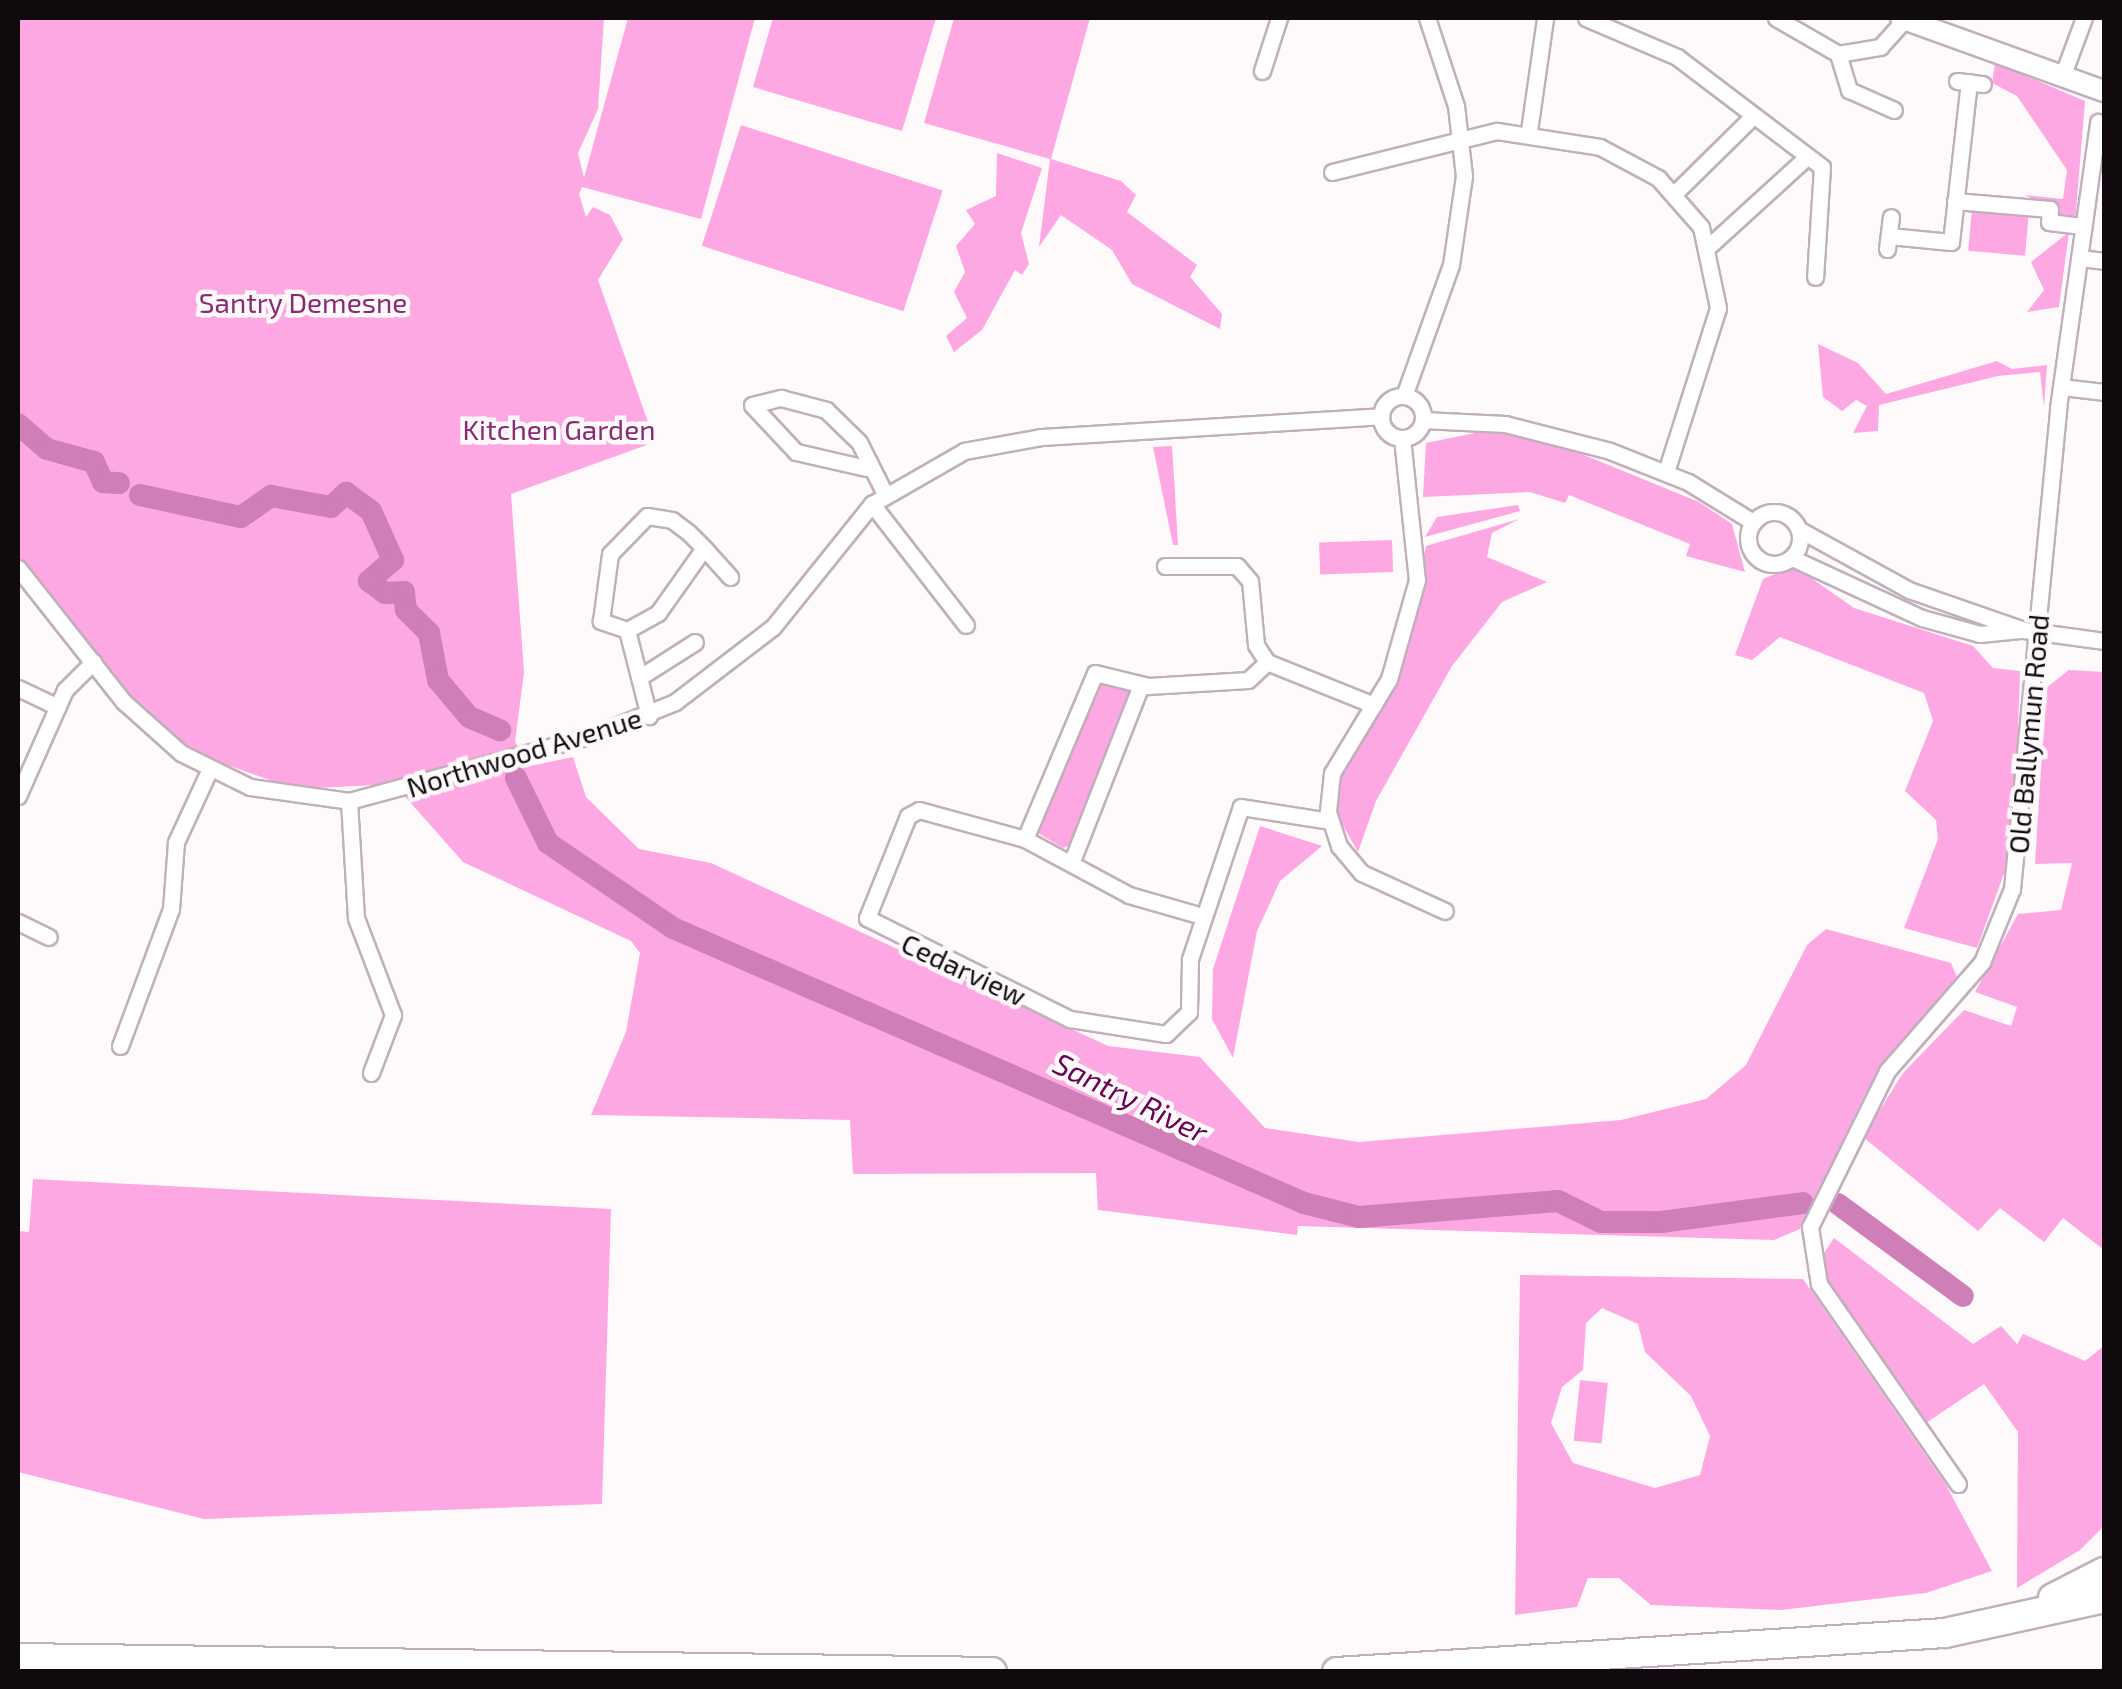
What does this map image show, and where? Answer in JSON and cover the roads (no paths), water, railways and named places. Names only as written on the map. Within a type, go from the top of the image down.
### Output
[{"type":"highway","points":[[1860,1639],[1980,1619],[2071,1592],[2104,1572]]},
{"type":"highway","points":[[1336,1672],[1860,1639],[2043,1619],[2104,1598]]},
{"type":"highway","points":[[18,1658],[992,1672]]},
{"type":"main road","points":[[1903,18],[2104,90]]},
{"type":"street","points":[[1262,71],[1279,18]]},
{"type":"street","points":[[1427,18],[1461,135],[1455,247],[1404,396],[1381,416],[1402,438],[1416,580],[1374,704],[1332,773],[1330,822],[1362,873],[1445,911]]},
{"type":"street","points":[[1529,131],[1545,18]]},
{"type":"street","points":[[1586,18],[1677,57],[1826,174],[1815,278]]},
{"type":"street","points":[[1776,18],[1838,54],[1880,47],[1903,18]]},
{"type":"street","points":[[2062,77],[2084,18]]},
{"type":"street","points":[[1838,54],[1849,90],[1894,110]]},
{"type":"street","points":[[1891,218],[1888,242],[1951,242],[1969,83]]},
{"type":"street","points":[[1675,193],[1751,118]]},
{"type":"street","name":"Old Ballymun Road","points":[[1958,1484],[1819,1284],[1809,1256],[1814,1211],[1821,1194],[1888,1071],[1962,990],[2000,920],[2019,856],[2030,631],[2098,122]]},
{"type":"street","points":[[1332,172],[1461,135],[1529,131],[1629,159],[1675,193],[1708,247],[1716,331],[1666,472]]},
{"type":"street","points":[[1708,247],[1806,157]]},
{"type":"street","points":[[1955,200],[2050,210],[2049,222],[2084,226]]},
{"type":"street","points":[[2080,258],[2104,261]]},
{"type":"street","points":[[2061,387],[2104,392]]},
{"type":"street","points":[[1404,396],[1424,420]]},
{"type":"street","points":[[866,468],[796,452],[752,405],[780,398],[826,410],[859,442],[878,499],[966,625]]},
{"type":"street","name":"Northwood Avenue","points":[[18,568],[156,734],[209,771],[289,796],[348,801],[649,716],[773,627],[878,499],[938,461],[1011,440],[1381,416]]},
{"type":"street","points":[[1402,438],[1424,420],[1540,430],[1666,472],[1752,522]]},
{"type":"street","points":[[1752,522],[1774,511],[1889,582],[2030,631]]},
{"type":"street","points":[[626,630],[601,621],[598,595],[610,554],[636,522],[672,520],[730,576]]},
{"type":"street","points":[[1752,522],[1754,555],[1777,564],[1792,558],[1934,622],[1980,634],[2030,631],[2104,641]]},
{"type":"street","points":[[1792,558],[1800,530]]},
{"type":"street","points":[[626,630],[676,596],[704,548]]},
{"type":"street","points":[[1164,566],[1242,569],[1267,662]]},
{"type":"street","points":[[626,630],[649,716]]},
{"type":"street","points":[[640,677],[695,642]]},
{"type":"street","points":[[18,796],[58,706],[93,662]]},
{"type":"street","points":[[1267,662],[1374,704]]},
{"type":"street","points":[[1025,839],[1092,675],[1141,685],[1248,680],[1267,662]]},
{"type":"street","points":[[1072,861],[1141,685]]},
{"type":"street","points":[[18,688],[58,706]]},
{"type":"street","points":[[120,1046],[171,909],[176,842],[209,771]]},
{"type":"street","points":[[348,801],[356,918],[394,1015],[372,1073]]},
{"type":"street","name":"Cedarview","points":[[1202,916],[1128,895],[1072,861],[1025,839],[910,813],[869,923],[1070,1019],[1156,1034],[1186,1020],[1202,916],[1240,807],[1330,822]]},
{"type":"street","points":[[18,922],[49,937]]},
{"type":"waterway","name":"Santry River","points":[[18,424],[47,449],[94,462],[103,482],[119,483]]},
{"type":"waterway","name":"Santry River","points":[[140,495],[241,517],[271,496],[331,507],[346,493],[371,511],[393,560],[369,581],[385,593],[404,592],[406,610],[429,633],[438,680],[469,717],[500,730]]},
{"type":"waterway","name":"Santry River","points":[[516,778],[548,843],[673,928],[1304,1203],[1359,1217],[1558,1201],[1601,1222],[1661,1222],[1803,1203]]},
{"type":"waterway","name":"Santry River","points":[[1838,1204],[1963,1296]]},
{"type":"park label","name":"Santry Demesne","points":[[303,302]]},
{"type":"park label","name":"Kitchen Garden","points":[[559,429]]}]
